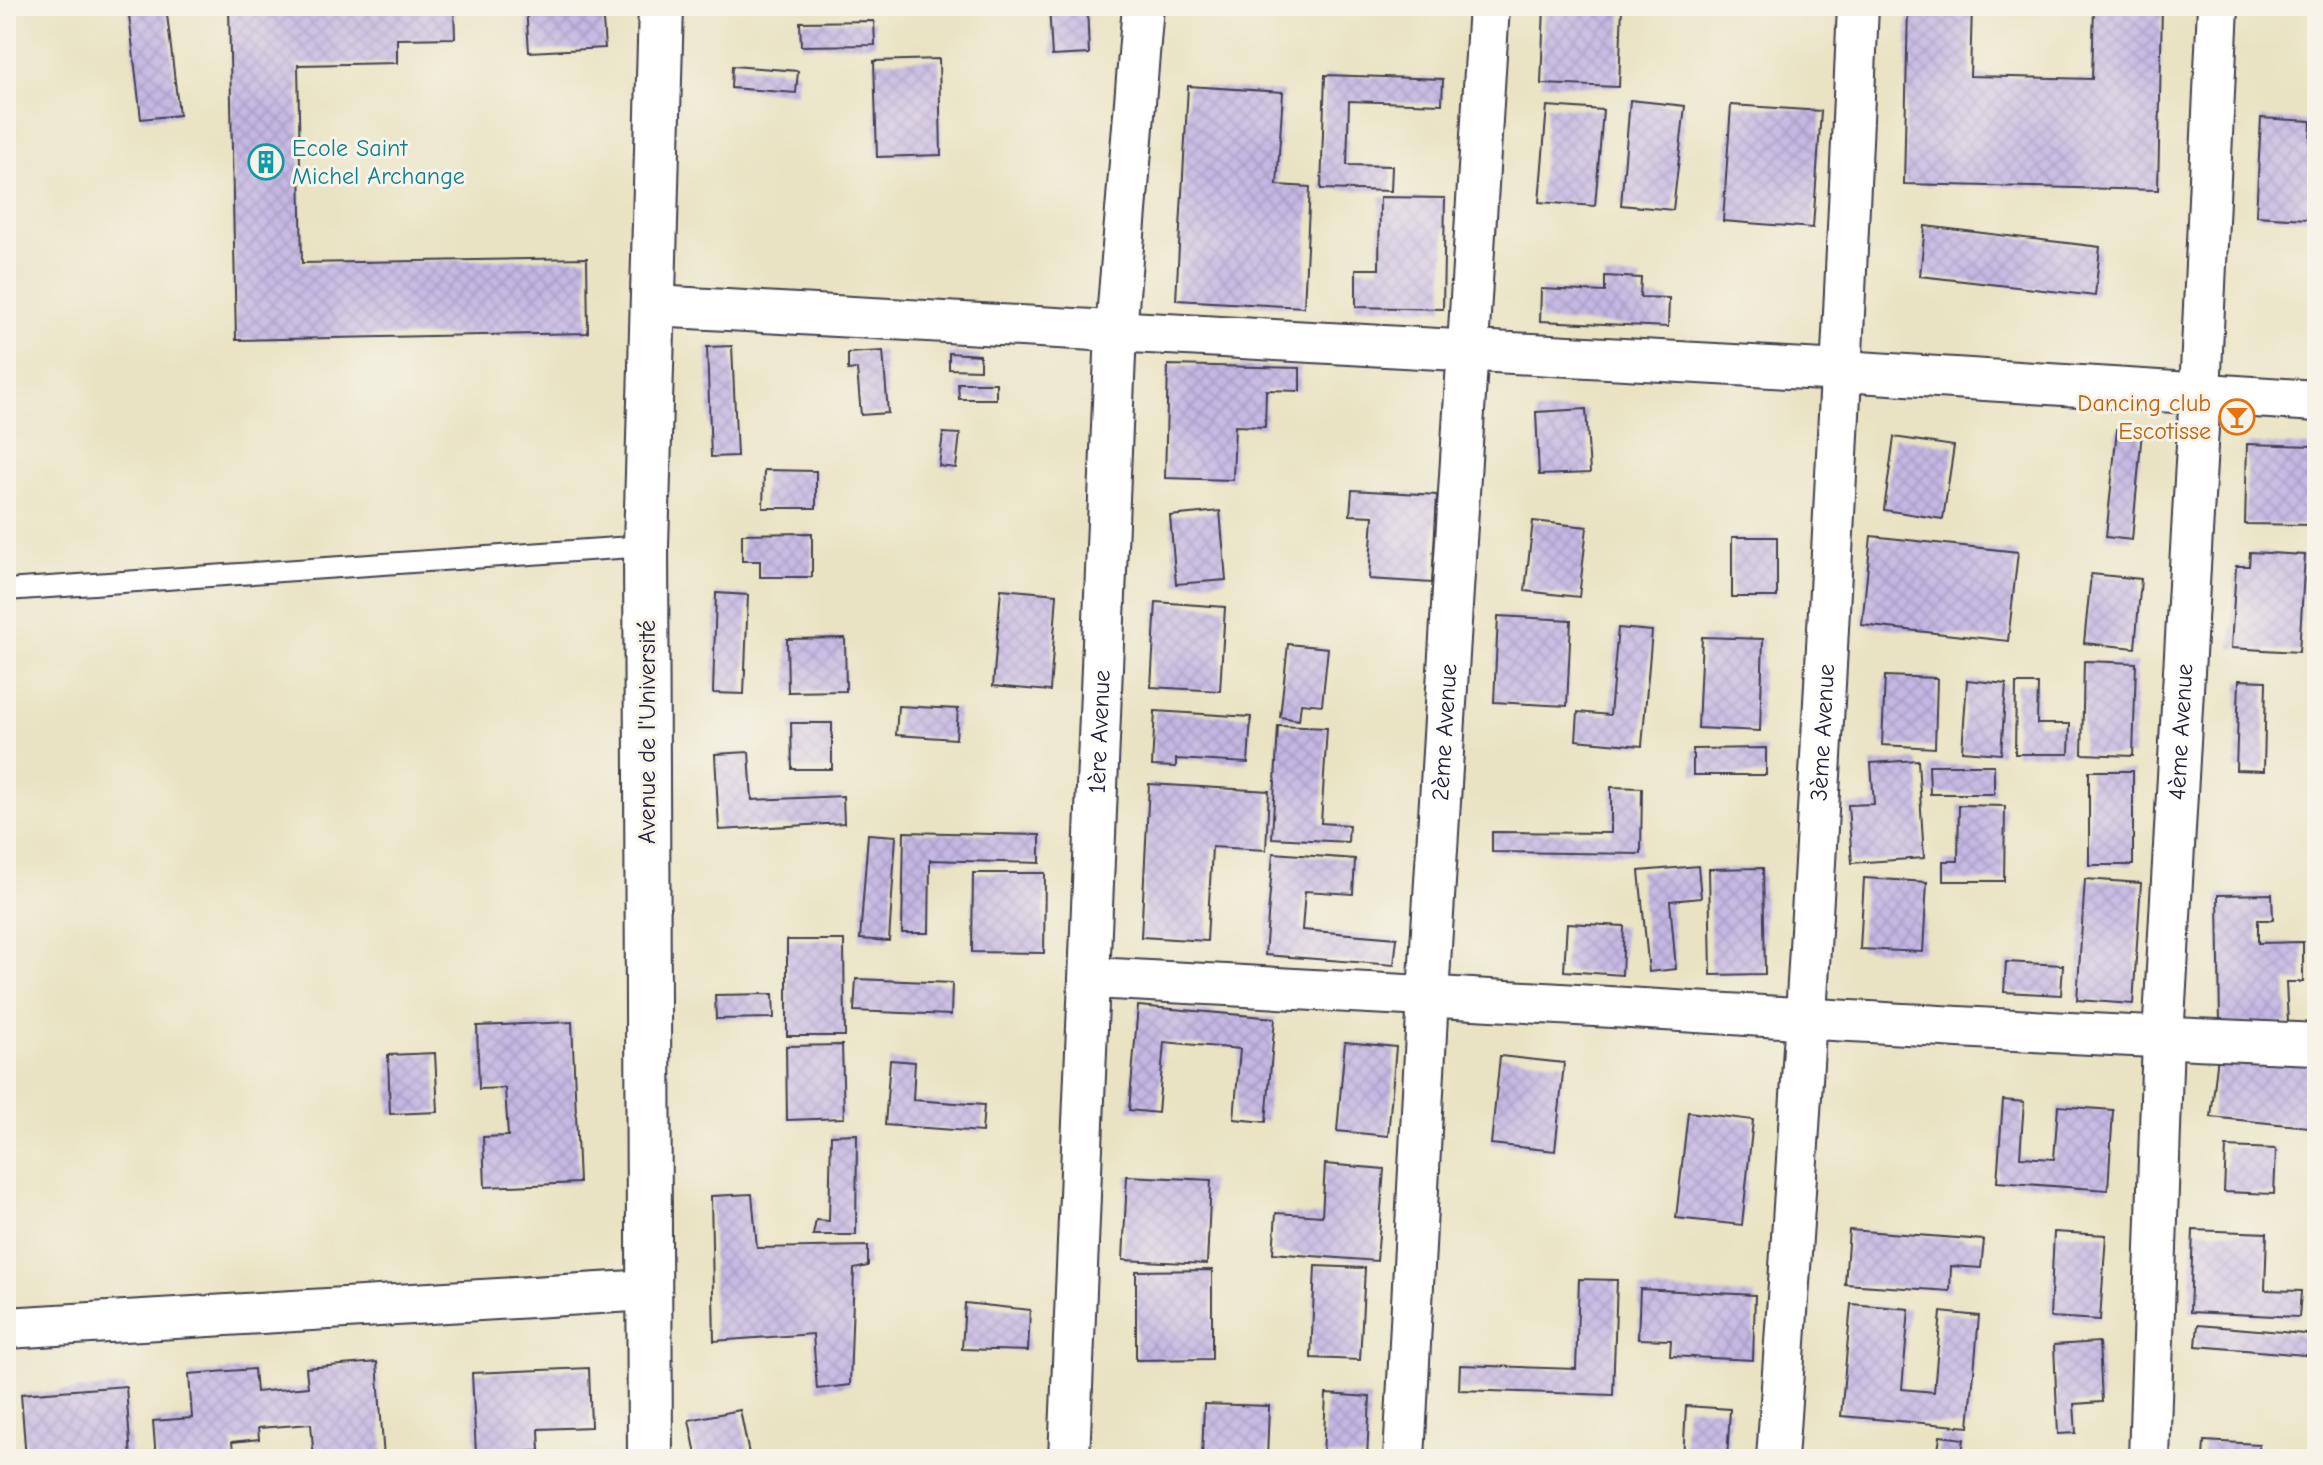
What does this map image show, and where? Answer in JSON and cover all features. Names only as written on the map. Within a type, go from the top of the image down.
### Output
[{"type":"street","name":"Avenue de l'Université","points":[[650,1459],[646,546],[661,6]]},
{"type":"street","name":"1ère Avenue","points":[[1069,1459],[1116,331],[1143,6]]},
{"type":"street","name":"2ème Avenue","points":[[1404,1459],[1428,995],[1489,6]]},
{"type":"street","name":"3ème Avenue","points":[[1777,1459],[1808,1017],[1843,371],[1858,6]]},
{"type":"street","name":"4ème Avenue","points":[[2149,1459],[2163,1038],[2200,393],[2218,6]]},
{"type":"street","points":[[653,306],[1843,371],[2317,401]]},
{"type":"street","points":[[1091,978],[2317,1044]]},
{"type":"street","points":[[6,1328],[650,1290]]},
{"type":"lane","points":[[6,590],[646,546]]},
{"type":"building","points":[[128,6],[166,6],[179,115],[141,119]]},
{"type":"building","name":"Ecole Saint Michel Archange","points":[[229,6],[454,6],[455,38],[397,39],[397,63],[298,65],[302,263],[587,258],[588,333],[236,340]]},
{"type":"building","points":[[526,6],[602,6],[605,48],[529,52]]},
{"type":"building","points":[[1049,6],[1087,6],[1089,54],[1052,56]]},
{"type":"building","points":[[1544,6],[1622,6],[1619,87],[1541,84]]},
{"type":"building","points":[[1908,6],[1972,6],[1970,76],[2092,79],[2094,6],[2162,6],[2158,190],[1904,184]]},
{"type":"building","points":[[874,21],[875,45],[801,46],[800,22]]},
{"type":"building","points":[[939,59],[941,155],[877,157],[874,61]]},
{"type":"building","points":[[732,66],[798,71],[796,93],[731,88]]},
{"type":"building","points":[[1325,75],[1443,79],[1442,104],[1349,101],[1347,165],[1392,166],[1391,191],[1321,189]]},
{"type":"building","points":[[1188,86],[1283,92],[1277,185],[1310,187],[1304,307],[1176,300]]},
{"type":"building","points":[[1630,100],[1685,106],[1673,210],[1621,205]]},
{"type":"building","points":[[1731,105],[1821,111],[1813,228],[1723,221]]},
{"type":"building","points":[[1547,106],[1603,110],[1595,206],[1539,202]]},
{"type":"building","points":[[2261,118],[2311,121],[2307,219],[2256,216]]},
{"type":"building","points":[[1380,197],[1445,198],[1443,309],[1356,307],[1356,269],[1379,269]]},
{"type":"building","points":[[1925,226],[2100,247],[2095,296],[1920,276]]},
{"type":"building","points":[[1605,276],[1641,278],[1640,297],[1669,298],[1668,327],[1540,321],[1541,289],[1605,292]]},
{"type":"building","points":[[2312,340],[2317,340],[2317,369],[2312,369]]},
{"type":"building","points":[[732,346],[737,456],[711,457],[707,347]]},
{"type":"building","points":[[883,351],[888,413],[861,415],[857,369],[848,370],[848,353]]},
{"type":"building","points":[[949,353],[980,355],[980,370],[949,369]]},
{"type":"building","points":[[1168,365],[1300,368],[1300,391],[1266,390],[1265,427],[1235,426],[1233,480],[1165,478]]},
{"type":"building","points":[[958,383],[996,383],[996,399],[959,399]]},
{"type":"building","points":[[1586,409],[1590,473],[1539,475],[1536,412]]},
{"type":"building","points":[[2117,429],[2142,431],[2132,540],[2106,537]]},
{"type":"building","points":[[943,433],[960,434],[956,468],[939,466]]},
{"type":"building","points":[[1894,437],[1954,446],[1943,519],[1884,510]]},
{"type":"building","points":[[2247,444],[2315,446],[2312,525],[2245,524]]},
{"type":"building","points":[[764,470],[816,471],[816,508],[763,508]]},
{"type":"building","points":[[1352,490],[1437,495],[1432,583],[1369,579],[1373,516],[1350,515]]},
{"type":"building","points":[[1220,511],[1226,580],[1176,584],[1170,516]]},
{"type":"building","points":[[1533,521],[1587,527],[1579,597],[1525,591]]},
{"type":"building","points":[[812,533],[812,577],[760,577],[760,561],[742,561],[742,534]]},
{"type":"building","points":[[1871,536],[2018,552],[2008,641],[1862,625]]},
{"type":"building","points":[[1732,537],[1777,537],[1777,597],[1732,597]]},
{"type":"building","points":[[2250,552],[2305,555],[2299,652],[2231,648],[2236,566],[2249,566]]},
{"type":"building","points":[[2091,574],[2141,579],[2135,648],[2084,643]]},
{"type":"building","points":[[1001,589],[1057,594],[1050,691],[993,686]]},
{"type":"building","points":[[716,593],[748,595],[744,694],[713,693]]},
{"type":"building","points":[[1156,602],[1225,607],[1220,691],[1151,687]]},
{"type":"building","points":[[1498,616],[1571,620],[1567,706],[1494,702]]},
{"type":"building","points":[[1618,628],[1652,631],[1642,746],[1576,740],[1578,712],[1610,715]]},
{"type":"building","points":[[1702,637],[1763,639],[1760,731],[1698,728]]},
{"type":"building","points":[[845,638],[846,691],[788,692],[787,639]]},
{"type":"building","points":[[1288,644],[1328,648],[1322,705],[1301,703],[1299,720],[1280,717]]},
{"type":"building","points":[[2084,661],[2136,663],[2133,756],[2082,754]]},
{"type":"building","points":[[1885,676],[1937,678],[1935,748],[1882,745]]},
{"type":"building","points":[[1967,680],[2006,684],[2001,754],[1962,751]]},
{"type":"building","points":[[2239,680],[2266,681],[2264,771],[2236,770]]},
{"type":"building","points":[[2016,684],[2038,684],[2037,724],[2070,724],[2069,754],[2015,754]]},
{"type":"building","points":[[898,706],[958,709],[956,739],[896,735]]},
{"type":"building","points":[[1155,711],[1251,717],[1248,763],[1176,759],[1176,767],[1152,766]]},
{"type":"building","points":[[791,723],[832,723],[832,769],[792,769]]},
{"type":"building","points":[[1278,726],[1327,728],[1321,823],[1349,825],[1348,842],[1272,838]]},
{"type":"building","points":[[1766,748],[1766,775],[1693,775],[1693,749]]},
{"type":"building","points":[[749,752],[752,800],[843,796],[844,823],[719,830],[715,754]]},
{"type":"building","points":[[1918,760],[1924,858],[1852,863],[1848,805],[1874,804],[1871,763]]},
{"type":"building","points":[[1929,765],[1994,765],[1994,794],[1930,794]]},
{"type":"building","points":[[2089,771],[2133,771],[2133,865],[2089,865]]},
{"type":"building","points":[[1149,784],[1269,791],[1266,850],[1212,847],[1207,941],[1141,937]]},
{"type":"building","points":[[1611,787],[1642,788],[1641,854],[1492,852],[1492,832],[1611,833]]},
{"type":"building","points":[[1959,805],[2005,806],[2004,881],[1943,881],[1943,861],[1958,861]]},
{"type":"building","points":[[904,832],[1040,835],[1040,863],[930,860],[929,933],[902,933]]},
{"type":"building","points":[[868,834],[896,836],[889,941],[860,939]]},
{"type":"building","points":[[1273,853],[1355,859],[1353,894],[1305,891],[1302,930],[1397,938],[1394,965],[1265,955]]},
{"type":"building","points":[[1698,866],[1701,898],[1670,901],[1676,969],[1649,972],[1639,871]]},
{"type":"building","points":[[1763,868],[1765,974],[1711,975],[1709,869]]},
{"type":"building","points":[[973,873],[1045,873],[1044,953],[972,952]]},
{"type":"building","points":[[1864,878],[1927,882],[1923,952],[1860,949]]},
{"type":"building","points":[[2085,879],[2141,883],[2133,1004],[2077,1000]]},
{"type":"building","points":[[2272,894],[2273,920],[2258,920],[2258,943],[2303,942],[2303,982],[2286,982],[2288,1023],[2220,1024],[2218,895]]},
{"type":"building","points":[[1567,923],[1624,926],[1622,975],[1564,971]]},
{"type":"building","points":[[787,940],[844,940],[845,1036],[787,1036]]},
{"type":"building","points":[[2006,962],[2063,965],[2061,995],[2004,992]]},
{"type":"building","points":[[856,979],[952,983],[951,1015],[854,1011]]},
{"type":"building","points":[[773,994],[774,1018],[716,1019],[715,995]]},
{"type":"building","points":[[1138,1006],[1275,1018],[1266,1122],[1234,1119],[1240,1049],[1164,1042],[1158,1113],[1129,1110]]},
{"type":"building","points":[[572,1022],[579,1183],[485,1187],[483,1137],[508,1136],[505,1088],[479,1089],[477,1026]]},
{"type":"building","points":[[1345,1042],[1396,1047],[1388,1136],[1337,1131]]},
{"type":"building","points":[[842,1045],[844,1118],[787,1120],[786,1046]]},
{"type":"building","points":[[435,1053],[438,1112],[390,1114],[388,1055]]},
{"type":"building","points":[[2218,1055],[2317,1065],[2317,1128],[2211,1117]]},
{"type":"building","points":[[1500,1056],[1564,1063],[1555,1151],[1491,1144]]},
{"type":"building","points":[[890,1060],[915,1062],[913,1100],[984,1105],[982,1132],[885,1125]]},
{"type":"building","points":[[2003,1100],[2024,1102],[2020,1157],[2054,1159],[2058,1106],[2113,1110],[2108,1190],[1997,1182]]},
{"type":"building","points":[[1688,1112],[1753,1120],[1742,1225],[1676,1218]]},
{"type":"building","points":[[857,1134],[856,1235],[813,1235],[816,1220],[829,1221],[831,1135]]},
{"type":"building","points":[[2226,1147],[2276,1149],[2274,1194],[2224,1192]]},
{"type":"building","points":[[1325,1164],[1384,1169],[1377,1261],[1273,1253],[1276,1213],[1322,1216]]},
{"type":"building","points":[[1127,1176],[1211,1180],[1207,1264],[1123,1260]]},
{"type":"building","points":[[752,1194],[757,1248],[868,1246],[868,1266],[854,1269],[850,1385],[817,1389],[813,1334],[714,1341],[711,1196]]},
{"type":"building","points":[[1849,1230],[1984,1240],[1981,1268],[1951,1266],[1950,1291],[1845,1284]]},
{"type":"building","points":[[2193,1230],[2267,1233],[2265,1290],[2301,1291],[2299,1317],[2190,1312]]},
{"type":"building","points":[[2054,1232],[2106,1235],[2100,1320],[2050,1317]]},
{"type":"building","points":[[1315,1266],[1365,1268],[1360,1360],[1311,1358]]},
{"type":"building","points":[[1212,1270],[1212,1359],[1136,1360],[1136,1271]]},
{"type":"building","points":[[1579,1279],[1617,1280],[1613,1395],[1459,1390],[1460,1365],[1576,1369]]},
{"type":"building","points":[[1640,1289],[1755,1295],[1753,1360],[1670,1356],[1671,1340],[1638,1339]]},
{"type":"building","points":[[965,1303],[1030,1310],[1028,1351],[962,1349]]},
{"type":"building","points":[[1851,1304],[1909,1309],[1902,1389],[1934,1392],[1941,1312],[1979,1316],[1969,1427],[1841,1416]]},
{"type":"building","points":[[2198,1325],[2317,1335],[2317,1356],[2196,1346]]},
{"type":"building","points":[[2099,1342],[2102,1402],[2074,1404],[2076,1433],[2058,1434],[2054,1345]]},
{"type":"building","points":[[377,1362],[384,1459],[314,1459],[311,1424],[258,1428],[259,1439],[232,1442],[234,1459],[156,1459],[153,1421],[192,1418],[189,1374],[254,1369],[256,1392],[308,1387],[306,1368]]},
{"type":"building","points":[[589,1368],[591,1427],[539,1429],[540,1451],[476,1454],[472,1373]]},
{"type":"building","points":[[126,1386],[131,1459],[26,1459],[21,1394]]},
{"type":"building","points":[[1326,1394],[1370,1397],[1367,1458],[1323,1456]]},
{"type":"building","points":[[1204,1404],[1269,1406],[1267,1459],[1202,1459]]},
{"type":"building","points":[[1686,1406],[1730,1409],[1727,1459],[1683,1459]]},
{"type":"building","points":[[740,1410],[750,1459],[697,1459],[689,1420]]},
{"type":"building","points":[[1940,1436],[1964,1439],[1961,1459],[1937,1459]]},
{"type":"building","points":[[2204,1441],[2259,1444],[2258,1459],[2203,1459]]},
{"type":"building","points":[[911,1452],[942,1457],[942,1459],[909,1459]]},
{"type":"place","name":"Ecole Saint Michel Archange","points":[[266,162]]},
{"type":"place","name":"Dancing club Escotisse","points":[[2237,417]]}]
